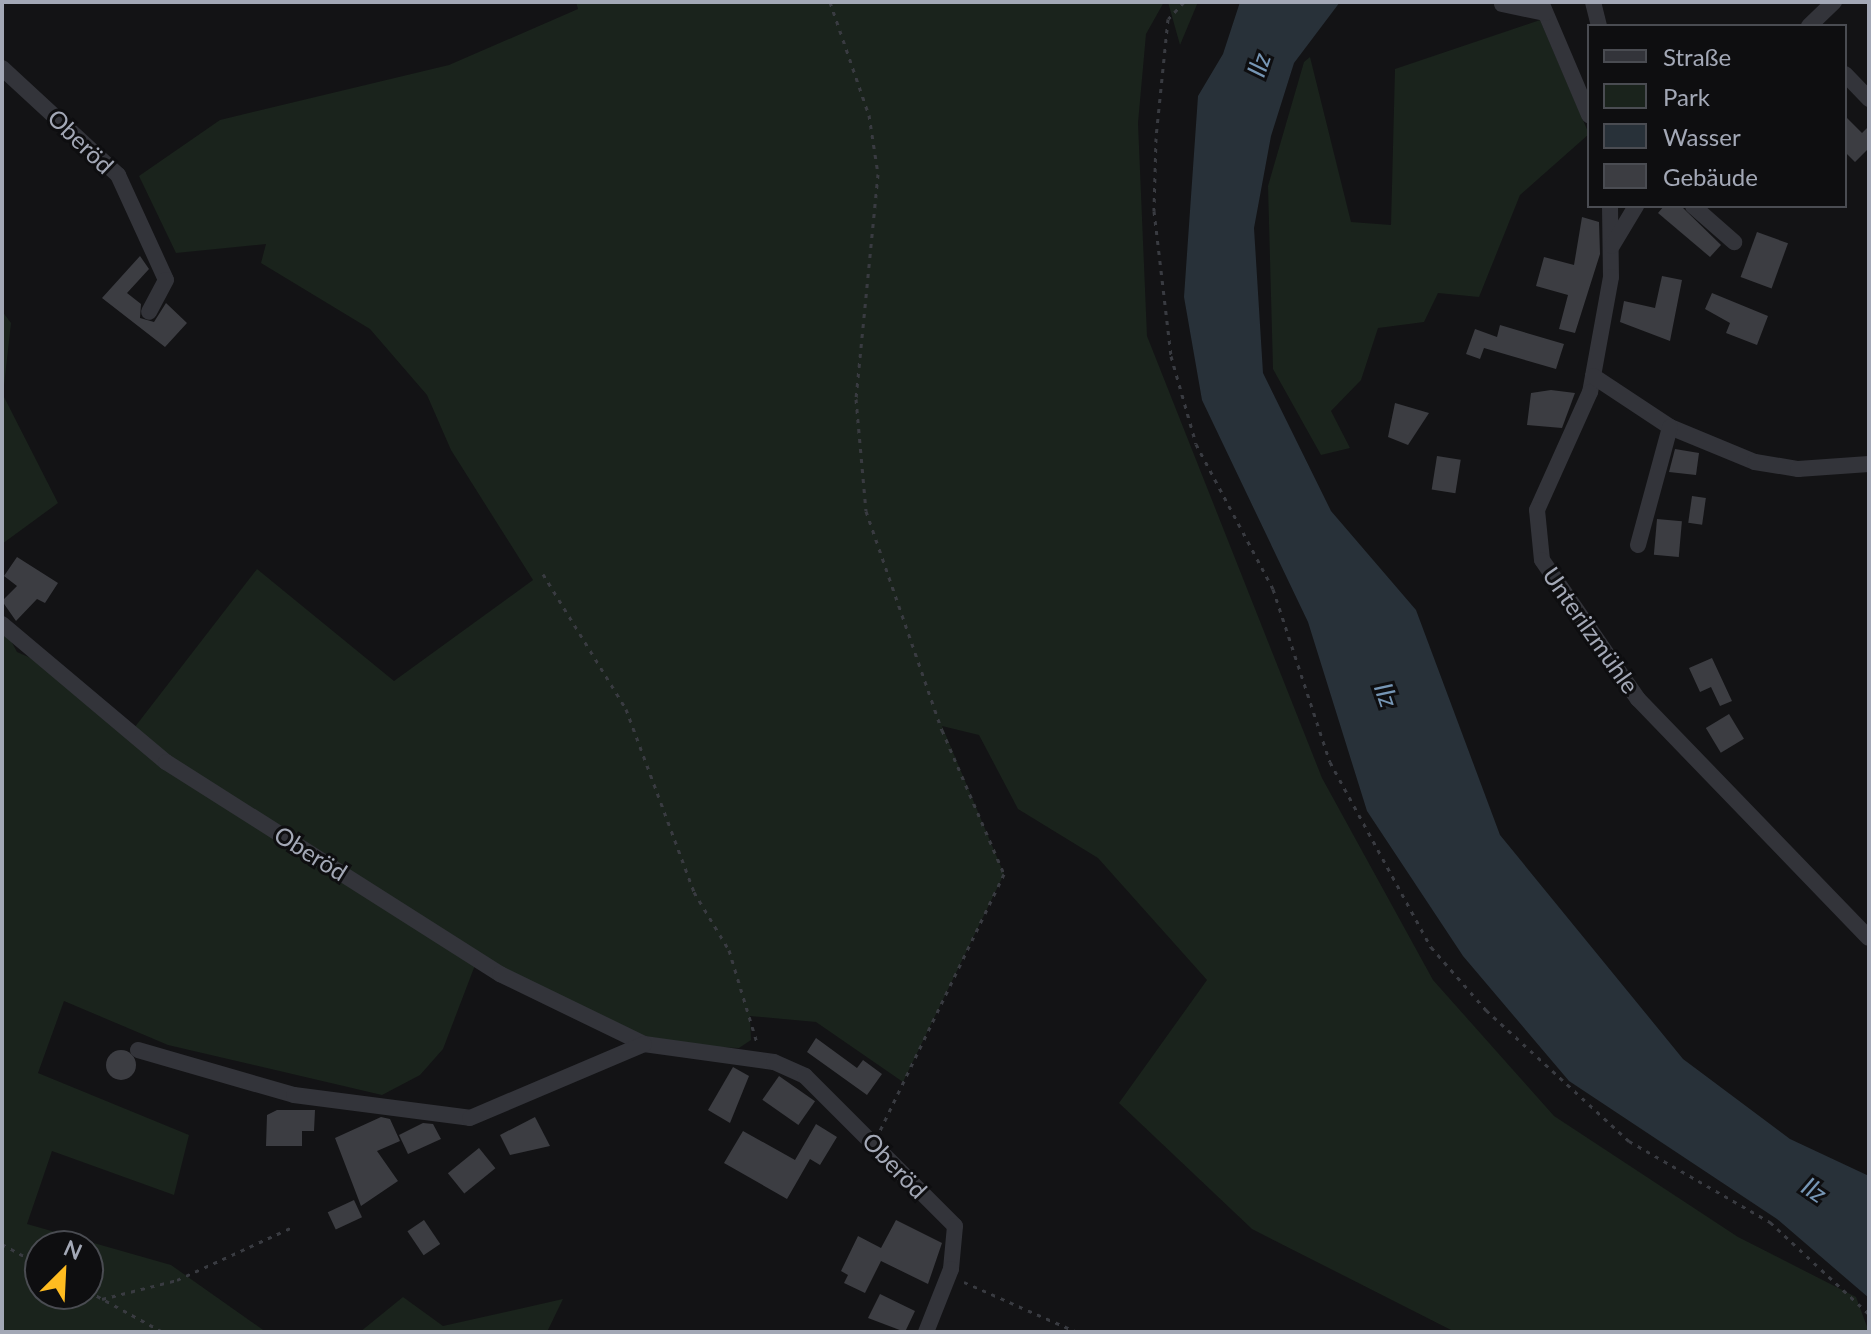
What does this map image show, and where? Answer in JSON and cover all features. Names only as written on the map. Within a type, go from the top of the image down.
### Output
[{"type":"street","points":[[1593,2],[1598,24]]},
{"type":"street","points":[[1811,24],[1834,2]]},
{"type":"street","points":[[1502,4],[1543,7],[1587,110]]},
{"type":"street","name":"Oberöd","points":[[2,68],[118,175],[166,280],[149,312]]},
{"type":"street","points":[[1847,76],[1869,99]]},
{"type":"street","points":[[1610,208],[1612,246]]},
{"type":"street","points":[[1612,246],[1635,208]]},
{"type":"street","points":[[1695,208],[1734,242]]},
{"type":"street","name":"Unterilzmühle","points":[[1612,246],[1593,376],[1582,421],[1537,510],[1542,560],[1638,699],[1869,938]]},
{"type":"street","points":[[1593,376],[1670,427],[1755,462],[1798,469],[1869,464]]},
{"type":"street","points":[[1638,545],[1670,427]]},
{"type":"street","name":"Oberöd","points":[[2,624],[208,790],[500,974],[644,1044],[762,1062],[805,1076],[955,1226],[951,1269],[926,1332]]},
{"type":"street","points":[[138,1050],[294,1095],[470,1118],[644,1044]]},
{"type":"path","points":[[830,2],[869,115],[878,174],[856,399],[866,511],[942,730],[1004,874],[874,1144]]},
{"type":"path","points":[[1184,2],[1168,19],[1156,138],[1154,211],[1171,356],[1196,444],[1273,589],[1330,762],[1431,947],[1486,1010],[1629,1141],[1770,1222],[1869,1314]]},
{"type":"path","points":[[543,574],[626,709],[694,892],[729,950],[762,1062]]},
{"type":"path","points":[[104,1298],[177,1280],[293,1227]]},
{"type":"path","points":[[2,1244],[24,1256]]},
{"type":"path","points":[[951,1269],[971,1289],[1077,1332]]},
{"type":"path","points":[[104,1300],[163,1332]]},
{"type":"green space","points":[[576,2],[1164,2],[1146,34],[1138,123],[1147,336],[1322,778],[1433,980],[1554,1116],[1738,1237],[1856,1297],[1869,1332],[1455,1332],[1252,1229],[1119,1103],[1207,980],[1098,858],[1018,809],[979,735],[942,726],[1004,874],[903,1082],[816,1022],[750,1016],[751,1040],[739,1048],[644,1044],[477,960],[443,1049],[420,1075],[382,1095],[168,1045],[64,1001],[38,1073],[189,1135],[174,1195],[52,1151],[27,1224],[48,1230],[24,1230],[24,1310],[104,1310],[104,1246],[171,1265],[266,1332],[2,1332],[2,624],[17,652],[49,666],[131,732],[257,569],[394,681],[533,580],[451,450],[427,395],[370,329],[261,263],[266,244],[176,253],[139,176],[220,120],[449,65],[578,9]]},
{"type":"green space","points":[[1168,2],[1198,2],[1180,45]]},
{"type":"green space","points":[[1540,20],[1587,129],[1587,136],[1520,195],[1479,297],[1438,293],[1424,322],[1378,328],[1361,380],[1331,411],[1350,448],[1321,455],[1273,369],[1268,186],[1304,62],[1310,57],[1351,222],[1391,225],[1395,69]]},
{"type":"green space","points":[[2,311],[11,323],[3,395],[58,503],[2,544]]},
{"type":"green space","points":[[403,1297],[443,1326],[563,1299],[547,1332],[360,1332]]},
{"type":"water","name":"Ilz","points":[[1240,2],[1340,2],[1294,63],[1271,136],[1254,228],[1263,373],[1331,511],[1416,610],[1500,835],[1683,1059],[1790,1139],[1869,1176],[1869,1298],[1777,1219],[1569,1081],[1463,956],[1367,811],[1308,622],[1202,400],[1184,297],[1198,96],[1223,54]]},
{"type":"building","points":[[1847,118],[1862,133],[1869,126],[1869,148],[1855,162],[1847,154]]},
{"type":"building","points":[[1662,208],[1683,208],[1721,245],[1710,257],[1658,213]]},
{"type":"building","points":[[1582,217],[1599,222],[1600,254],[1575,333],[1559,329],[1568,295],[1536,286],[1544,257],[1574,265]]},
{"type":"building","points":[[1757,232],[1788,243],[1772,288],[1741,277]]},
{"type":"building","points":[[140,256],[149,269],[127,293],[141,304],[140,318],[154,322],[166,303],[187,323],[165,347],[102,298]]},
{"type":"building","points":[[1662,276],[1682,280],[1670,341],[1620,322],[1624,301],[1655,308]]},
{"type":"building","points":[[1712,293],[1768,316],[1757,345],[1726,333],[1730,323],[1705,309]]},
{"type":"building","points":[[1500,325],[1564,344],[1556,369],[1484,348],[1480,359],[1466,354],[1475,329],[1497,337]]},
{"type":"building","points":[[1551,390],[1575,393],[1562,428],[1527,425],[1531,393]]},
{"type":"building","points":[[1395,403],[1429,413],[1408,445],[1388,437]]},
{"type":"building","points":[[1675,449],[1699,453],[1696,475],[1669,472]]},
{"type":"building","points":[[1437,456],[1461,460],[1455,493],[1432,490]]},
{"type":"building","points":[[1692,496],[1706,498],[1702,525],[1688,523]]},
{"type":"building","points":[[1657,519],[1682,521],[1679,557],[1654,555]]},
{"type":"building","points":[[17,557],[58,583],[45,603],[37,599],[16,621],[2,601],[17,586],[4,576]]},
{"type":"building","points":[[1712,658],[1732,701],[1720,706],[1711,687],[1700,692],[1689,668]]},
{"type":"building","points":[[1729,714],[1744,739],[1721,753],[1706,728]]},
{"type":"building","points":[[816,1038],[857,1068],[863,1060],[882,1074],[867,1095],[807,1052]]},
{"type":"building","points":[[121,1050],[127,1051],[135,1059],[135,1071],[127,1079],[121,1080],[115,1079],[107,1071],[106,1065],[107,1059],[115,1051]]},
{"type":"building","points":[[733,1067],[749,1076],[730,1123],[708,1110]]},
{"type":"building","points":[[779,1076],[815,1101],[798,1125],[762,1100]]},
{"type":"building","points":[[277,1110],[315,1110],[314,1131],[302,1131],[302,1146],[266,1146],[267,1115]]},
{"type":"building","points":[[381,1117],[390,1119],[400,1141],[377,1151],[398,1181],[361,1206],[335,1138]]},
{"type":"building","points":[[535,1117],[550,1146],[510,1155],[500,1135]]},
{"type":"building","points":[[423,1123],[433,1124],[441,1139],[408,1154],[399,1135]]},
{"type":"building","points":[[816,1124],[837,1137],[820,1165],[810,1159],[787,1199],[724,1163],[743,1131],[795,1160]]},
{"type":"building","points":[[479,1148],[495,1168],[464,1193],[448,1173]]},
{"type":"building","points":[[354,1200],[362,1217],[336,1229],[328,1212]]},
{"type":"building","points":[[424,1220],[440,1244],[424,1255],[407,1231]]},
{"type":"building","points":[[896,1220],[942,1243],[928,1284],[881,1261],[865,1293],[844,1283],[848,1275],[841,1271],[858,1236],[881,1248]]},
{"type":"building","points":[[880,1294],[915,1311],[905,1332],[868,1318]]}]
